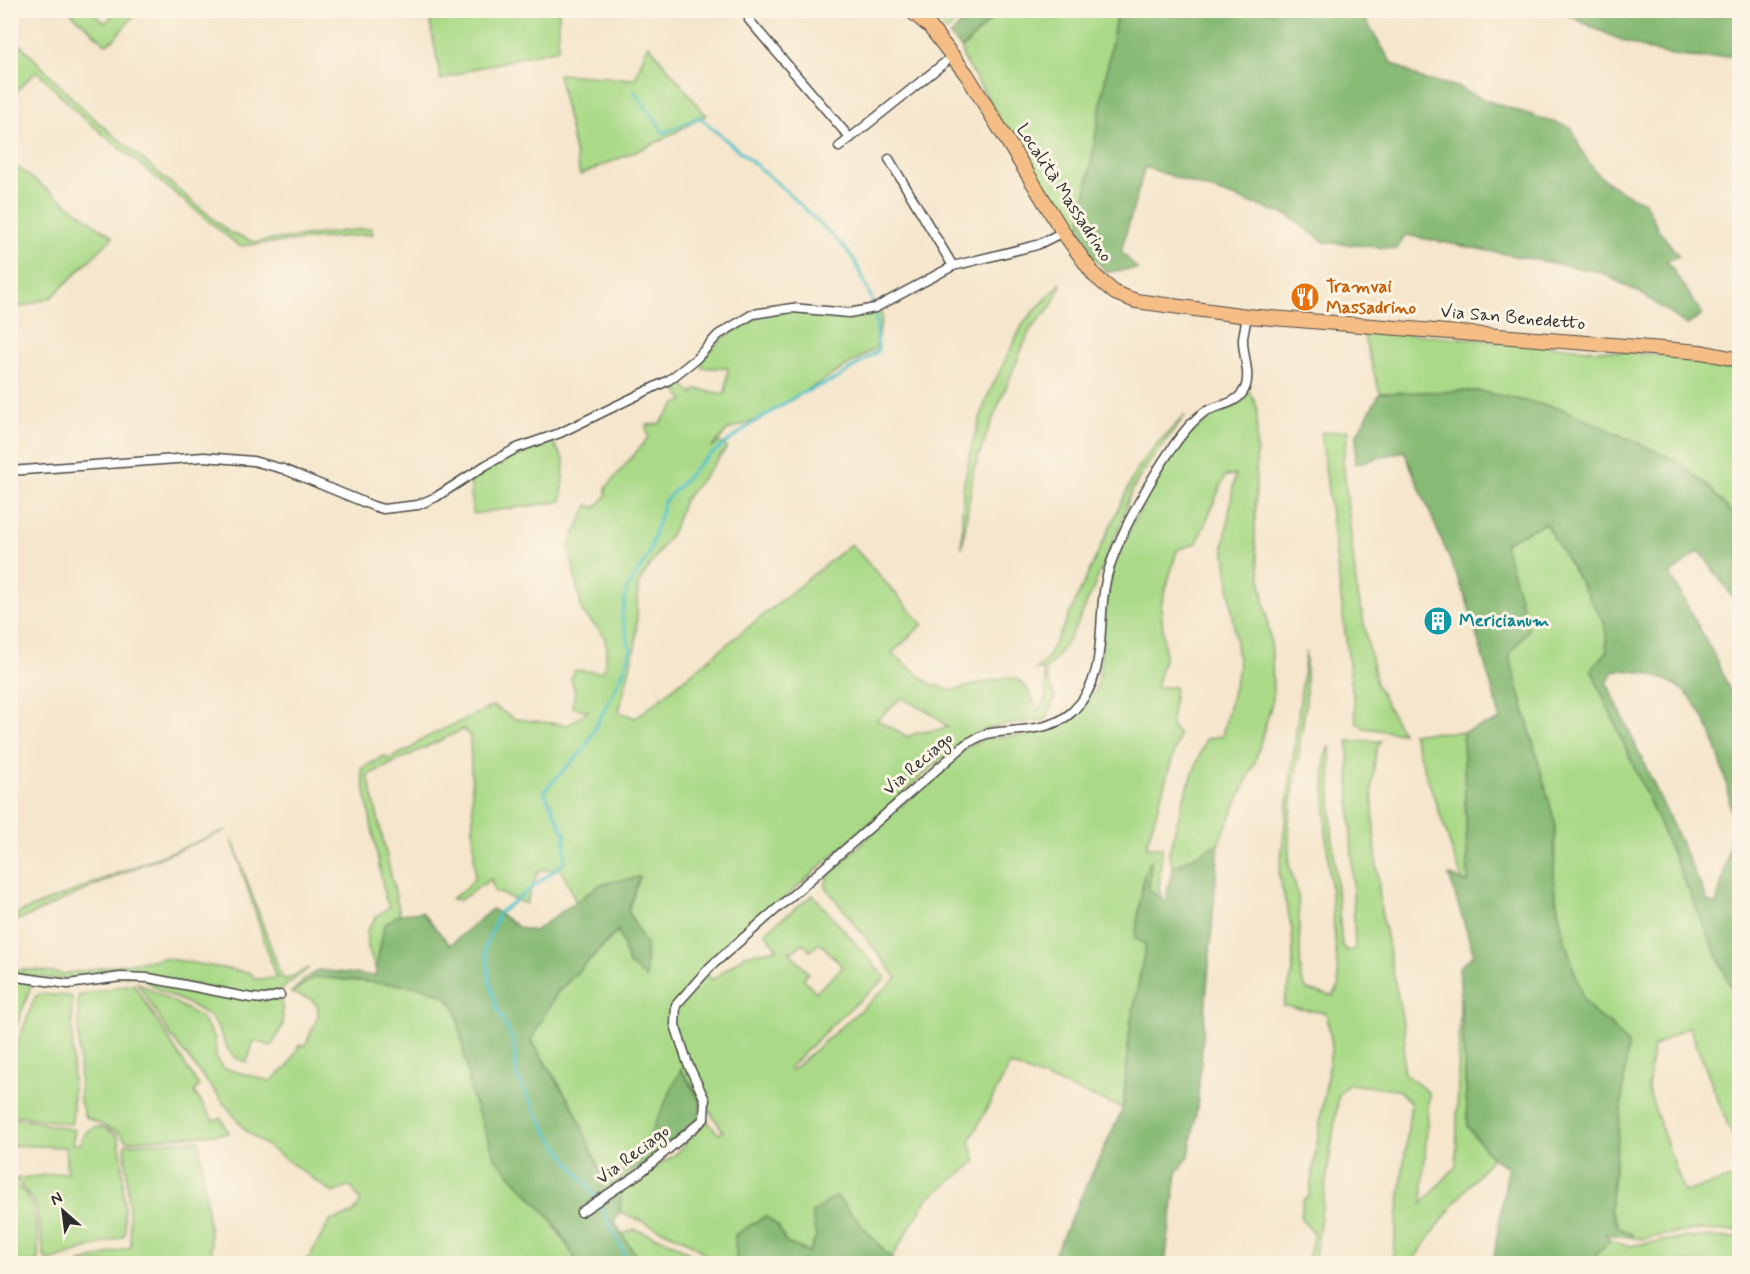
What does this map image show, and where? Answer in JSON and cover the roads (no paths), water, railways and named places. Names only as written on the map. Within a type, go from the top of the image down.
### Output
[{"type":"main road","name":"Località Massadrino","points":[[910,10],[930,27],[953,56],[1063,232],[1095,276],[1115,293],[1136,302],[1247,318]]},
{"type":"main road","name":"Via San Benedetto","points":[[1247,318],[1701,352],[1740,360]]},
{"type":"street","points":[[753,10],[749,20],[850,138]]},
{"type":"street","points":[[839,147],[953,56]]},
{"type":"street","points":[[889,159],[953,266]]},
{"type":"street","points":[[10,471],[204,457],[243,460],[283,470],[373,506],[391,509],[418,505],[436,497],[517,448],[560,433],[669,380],[696,358],[718,334],[753,314],[792,308],[831,313],[862,311],[884,304],[953,266],[1037,245],[1063,232]]},
{"type":"street","name":"Via Reciago","points":[[581,1212],[684,1139],[704,1119],[705,1100],[688,1064],[675,1025],[676,1005],[711,967],[966,744],[988,733],[1028,730],[1060,720],[1073,712],[1090,690],[1098,673],[1100,618],[1109,569],[1144,494],[1178,440],[1204,412],[1230,402],[1242,392],[1247,378],[1243,339],[1247,318]]},
{"type":"street","points":[[10,976],[68,984],[121,977],[149,978],[250,998],[265,999],[279,995]]},
{"type":"waterway","points":[[635,92],[664,133],[699,117],[783,188],[844,247],[855,261],[873,302]]},
{"type":"waterway","points":[[629,1264],[598,1200],[548,1133],[517,1077],[513,1040],[497,1008],[490,982],[485,947],[499,913],[565,862],[565,834],[544,791],[585,748],[622,675],[631,651],[622,617],[626,591],[648,556],[664,502],[702,461],[750,425],[800,394],[836,379],[878,351],[876,315]]},
{"type":"place","name":"Tramvai Massadrino","points":[[1305,297]]},
{"type":"place","name":"Mericianum","points":[[1438,621]]}]
